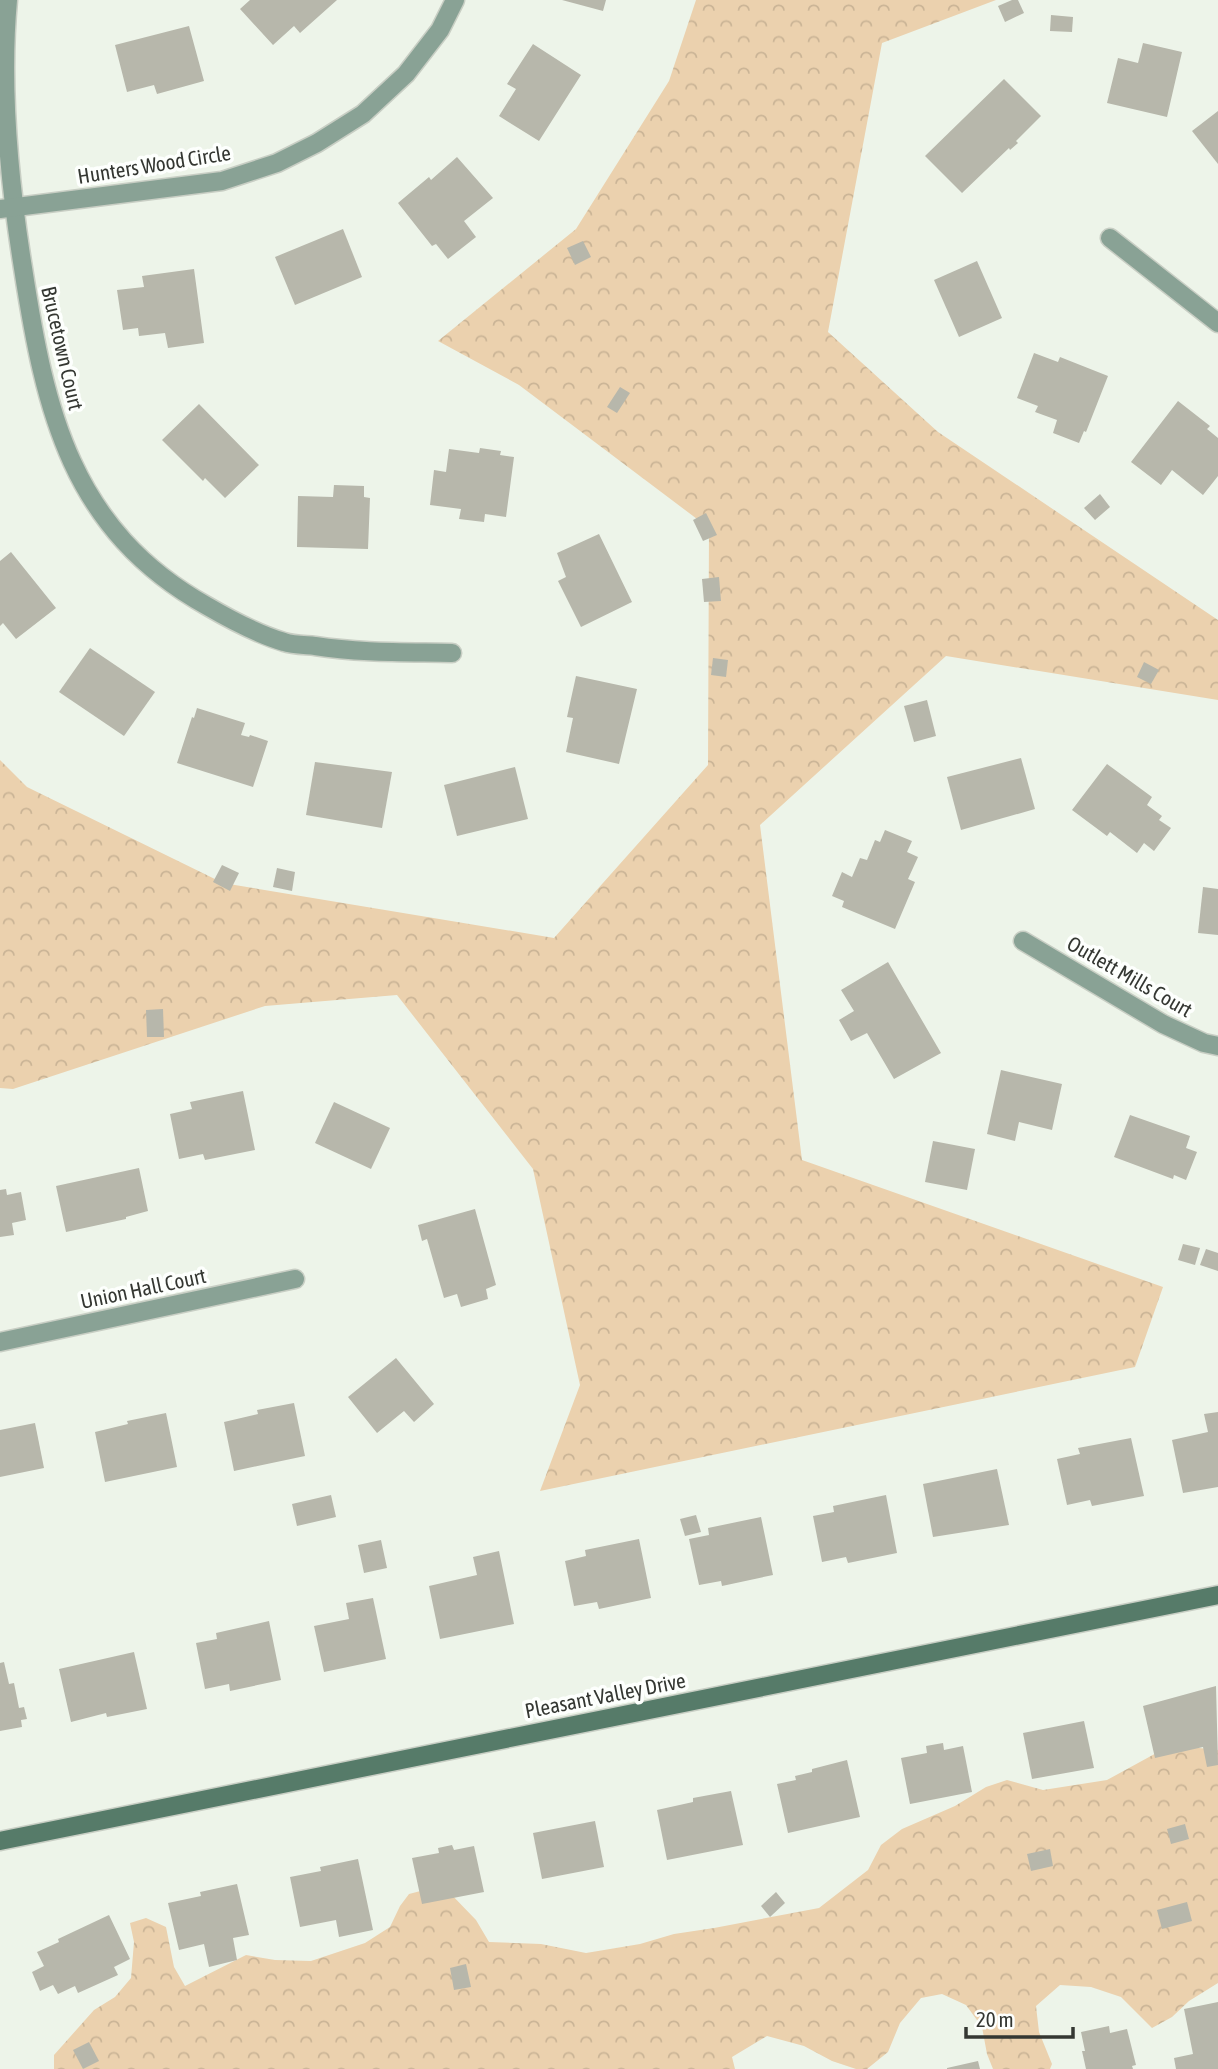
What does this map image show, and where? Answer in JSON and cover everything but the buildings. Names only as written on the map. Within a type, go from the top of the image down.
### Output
[{"type":"street","name":"Brucetown Court","points":[[8,0],[4,27],[6,208],[50,407],[75,470],[102,517],[134,553],[178,590],[228,618],[284,642],[344,651],[452,653]]},
{"type":"street","name":"Hunters Wood Circle","points":[[6,208],[222,181],[278,163],[317,143],[363,114],[406,74],[440,30],[455,0]]},
{"type":"street","points":[[1110,238],[1218,323]]},
{"type":"street","name":"Outlett Mills Court","points":[[1023,941],[1163,1024],[1204,1043],[1218,1046]]},
{"type":"street","name":"Union Hall Court","points":[[0,1342],[295,1279]]},
{"type":"street","name":"Pleasant Valley Drive","points":[[0,1840],[1218,1595]]},
{"type":"green space","points":[[696,0],[996,0],[882,43],[828,332],[938,432],[1218,620],[1218,700],[946,656],[760,825],[802,1160],[1163,1287],[1135,1367],[540,1491],[580,1385],[533,1169],[397,995],[265,1006],[13,1089],[0,1088],[0,760],[27,787],[223,883],[554,938],[708,765],[709,528],[519,385],[438,341],[576,229],[669,81]]},
{"type":"green space","points":[[1171,1745],[1218,1750],[1218,1983],[1189,2001],[1172,2017],[1152,2028],[1121,1997],[1091,1987],[1060,1985],[1036,2006],[1039,2032],[1052,2064],[1050,2069],[993,2069],[982,2027],[966,2005],[942,1994],[921,1998],[900,2023],[888,2052],[867,2069],[856,2069],[832,2061],[804,2046],[767,2036],[732,2057],[735,2069],[54,2069],[54,2055],[94,2010],[115,1997],[131,1978],[134,1942],[130,1923],[146,1918],[166,1927],[174,1967],[185,1986],[246,1955],[275,1960],[311,1961],[365,1943],[390,1927],[409,1894],[432,1888],[447,1890],[476,1920],[489,1942],[541,1944],[586,1953],[640,1944],[674,1934],[819,1908],[868,1870],[881,1845],[902,1829],[955,1806],[986,1787],[1007,1780],[1043,1790],[1107,1780]]}]
